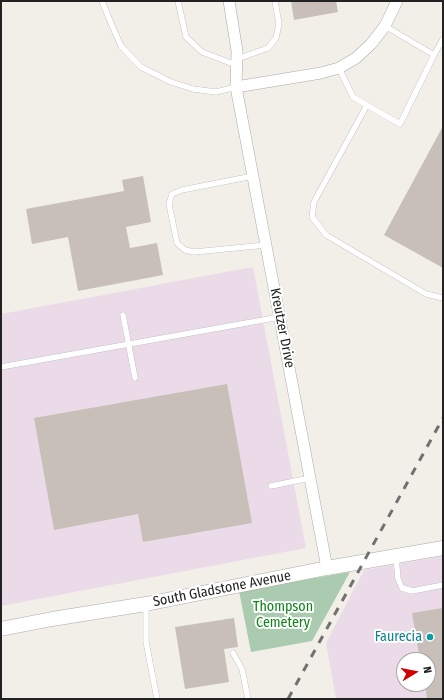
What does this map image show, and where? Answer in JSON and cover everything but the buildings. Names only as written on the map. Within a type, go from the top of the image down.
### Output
[{"type":"street","name":"Kreutzer Drive","points":[[229,1],[237,51],[236,87],[327,568]]},
{"type":"street","points":[[236,87],[322,73],[339,68],[356,58],[372,44],[386,26],[397,1]]},
{"type":"street","name":"South Gladstone Avenue","points":[[1,629],[146,604],[327,568],[443,548]]},
{"type":"lane","points":[[102,1],[121,46],[141,67],[171,82],[193,89],[216,92],[236,87]]},
{"type":"lane","points":[[178,1],[186,37],[202,52],[236,62],[268,48],[276,38],[279,24],[275,1]]},
{"type":"lane","points":[[386,26],[434,55]]},
{"type":"lane","points":[[339,68],[353,97],[400,124],[443,39]]},
{"type":"lane","points":[[367,105],[314,202],[312,217],[326,235],[426,294],[443,298]]},
{"type":"lane","points":[[253,176],[182,190],[172,194],[169,204],[177,243],[185,250],[194,252],[266,245]]},
{"type":"lane","points":[[124,315],[135,378]]},
{"type":"lane","points":[[1,367],[280,317]]},
{"type":"lane","points":[[271,486],[310,478]]},
{"type":"lane","points":[[396,557],[398,579],[402,588],[412,591],[443,585]]},
{"type":"lane","points":[[146,604],[146,642],[157,699]]},
{"type":"lane","points":[[233,653],[242,668],[248,699]]},
{"type":"shaded area","points":[[253,267],[306,548],[1,606],[1,314]]},
{"type":"shaded area","points":[[443,556],[443,699],[336,699],[326,643],[364,570]]},
{"type":"green space","name":"Thompson Cemetery","points":[[350,572],[312,641],[251,652],[239,591]]},
{"type":"railway","points":[[288,699],[443,418]]},
{"type":"place","name":"Faurecia","points":[[430,637]]}]
